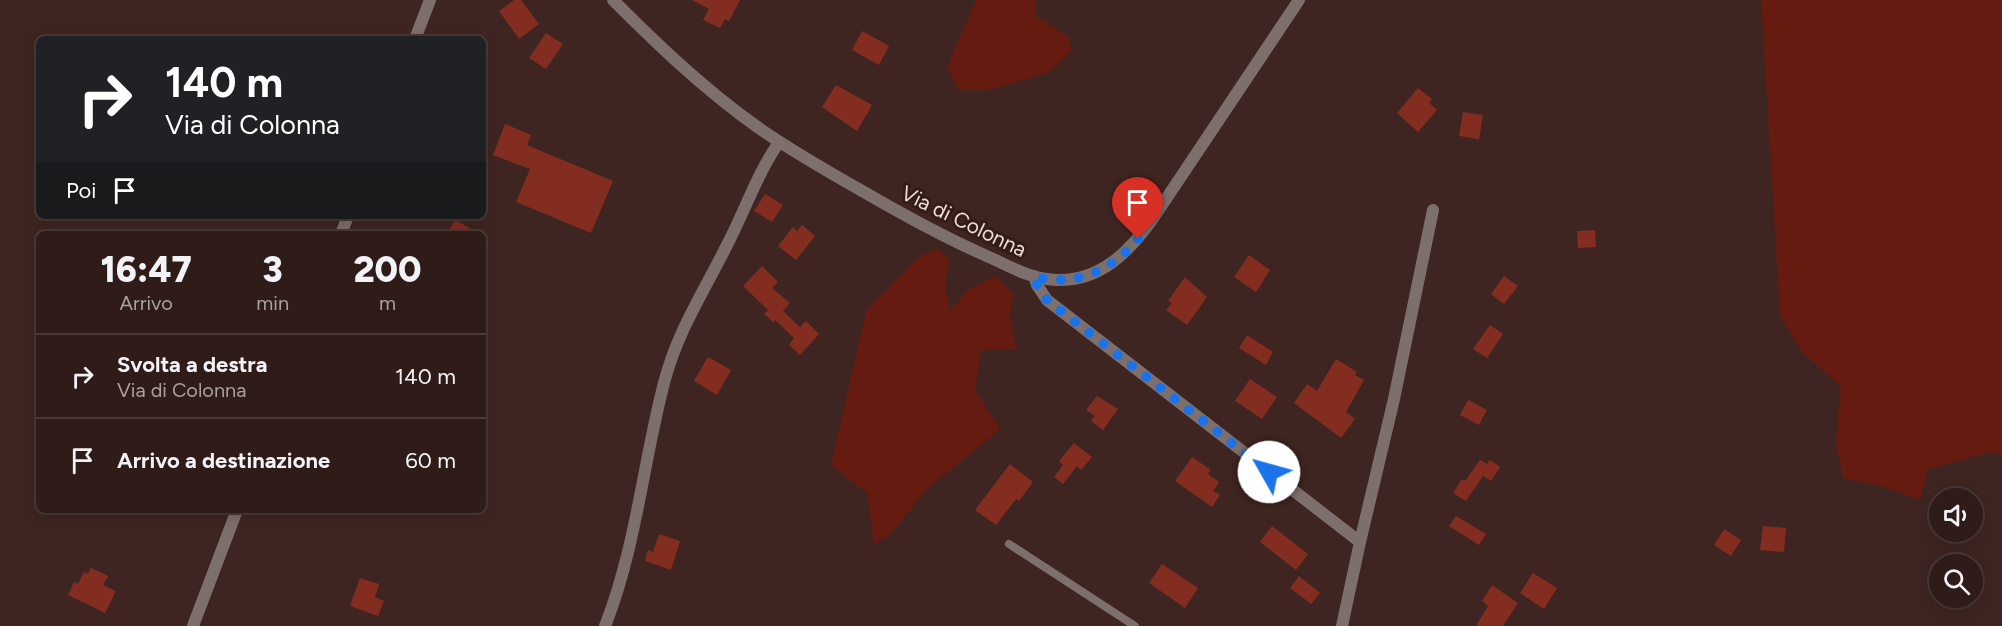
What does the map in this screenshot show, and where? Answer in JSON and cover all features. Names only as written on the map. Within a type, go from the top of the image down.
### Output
[{"type":"street","points":[[416,36],[430,0]]},
{"type":"street","name":"Via di Colonna","points":[[613,0],[695,77],[779,142],[924,227],[1034,276],[1056,280],[1077,278],[1106,268],[1127,252],[1152,220],[1299,0]]},
{"type":"street","points":[[605,626],[622,573],[660,401],[675,346],[738,224],[759,173],[779,142]]},
{"type":"street","points":[[1342,626],[1392,407],[1433,210]]},
{"type":"street","points":[[1034,276],[1047,300],[1360,542]]},
{"type":"street","points":[[193,626],[236,513]]},
{"type":"lane","points":[[1009,544],[1135,626]]},
{"type":"shaded area","points":[[976,0],[1036,0],[1036,16],[1068,36],[1072,51],[1048,73],[988,90],[958,90],[947,67]]},
{"type":"shaded area","points":[[1761,0],[2002,0],[2002,455],[1991,452],[1928,469],[1920,500],[1882,486],[1843,478],[1836,445],[1840,386],[1801,351],[1780,315]]},
{"type":"shaded area","points":[[938,249],[949,260],[945,285],[950,310],[968,290],[995,276],[1013,293],[1010,318],[1017,350],[981,350],[975,390],[1000,429],[925,491],[890,535],[874,544],[867,493],[831,465],[866,311],[920,256]]},
{"type":"building","points":[[514,0],[521,0],[539,24],[519,39],[499,11]]},
{"type":"building","points":[[692,0],[740,0],[729,21],[725,19],[720,28],[703,20],[709,9]]},
{"type":"building","points":[[862,31],[889,46],[879,65],[852,50]]},
{"type":"building","points":[[546,33],[563,44],[546,69],[529,58]]},
{"type":"building","points":[[836,85],[872,105],[857,131],[822,107]]},
{"type":"building","points":[[1418,88],[1432,99],[1429,103],[1437,110],[1418,132],[1397,113]]},
{"type":"building","points":[[1463,112],[1483,115],[1479,139],[1459,136]]},
{"type":"building","points":[[505,124],[531,135],[527,145],[613,181],[591,233],[516,202],[530,169],[493,155]]},
{"type":"building","points":[[765,194],[783,205],[772,222],[754,211]]},
{"type":"building","points":[[455,220],[475,231],[449,231]]},
{"type":"building","points":[[802,225],[815,236],[796,260],[778,246],[793,227],[797,231]]},
{"type":"building","points":[[1595,230],[1596,247],[1578,248],[1577,231]]},
{"type":"building","points":[[1249,255],[1270,270],[1256,292],[1234,277]]},
{"type":"building","points":[[762,266],[778,282],[772,288],[790,303],[783,311],[800,327],[806,321],[819,334],[800,355],[789,345],[794,338],[775,320],[773,322],[764,314],[768,310],[743,286]]},
{"type":"building","points":[[1504,276],[1518,286],[1504,304],[1491,294]]},
{"type":"building","points":[[1185,277],[1207,297],[1187,325],[1166,310],[1172,303],[1168,301]]},
{"type":"building","points":[[1490,325],[1503,334],[1487,358],[1473,349]]},
{"type":"building","points":[[1247,335],[1273,352],[1266,365],[1239,348]]},
{"type":"building","points":[[708,357],[731,370],[717,395],[694,381]]},
{"type":"building","points":[[1336,359],[1357,372],[1355,375],[1364,380],[1346,412],[1355,419],[1341,438],[1294,403],[1307,384],[1317,391]]},
{"type":"building","points":[[1250,379],[1277,397],[1262,419],[1235,401]]},
{"type":"building","points":[[1097,396],[1118,409],[1103,430],[1091,421],[1095,416],[1086,410]]},
{"type":"building","points":[[1468,400],[1487,410],[1479,425],[1460,415]]},
{"type":"building","points":[[1074,443],[1092,457],[1081,470],[1077,466],[1063,484],[1054,477],[1063,465],[1059,461]]},
{"type":"building","points":[[1192,457],[1211,470],[1208,474],[1219,482],[1213,491],[1220,495],[1212,507],[1175,481]]},
{"type":"building","points":[[1480,460],[1487,464],[1490,460],[1500,467],[1491,481],[1483,476],[1466,501],[1453,493],[1462,479],[1465,481]]},
{"type":"building","points":[[1010,464],[1033,482],[996,525],[975,510]]},
{"type":"building","points":[[1456,516],[1486,534],[1479,545],[1449,526]]},
{"type":"building","points":[[1272,526],[1308,554],[1296,570],[1260,542]]},
{"type":"building","points":[[1763,526],[1786,528],[1784,552],[1760,550]]},
{"type":"building","points":[[1724,529],[1741,540],[1731,556],[1714,545]]},
{"type":"building","points":[[659,534],[680,541],[671,570],[645,561],[648,550],[653,552]]},
{"type":"building","points":[[1162,564],[1198,588],[1185,608],[1149,583]]},
{"type":"building","points":[[91,568],[108,576],[103,585],[116,591],[105,613],[68,595],[74,582],[78,584],[84,572],[88,574]]},
{"type":"building","points":[[1533,573],[1557,588],[1544,609],[1520,593]]},
{"type":"building","points":[[1299,576],[1320,593],[1311,604],[1290,588]]},
{"type":"building","points":[[360,578],[379,584],[375,597],[384,601],[378,616],[350,606]]},
{"type":"building","points":[[1492,585],[1518,603],[1503,626],[1476,626],[1488,606],[1482,601]]},
{"type":"route","points":[[1138,239],[1127,252],[1101,270],[1077,278],[1061,280],[1034,276],[1037,285],[1047,300],[1269,472]]}]
